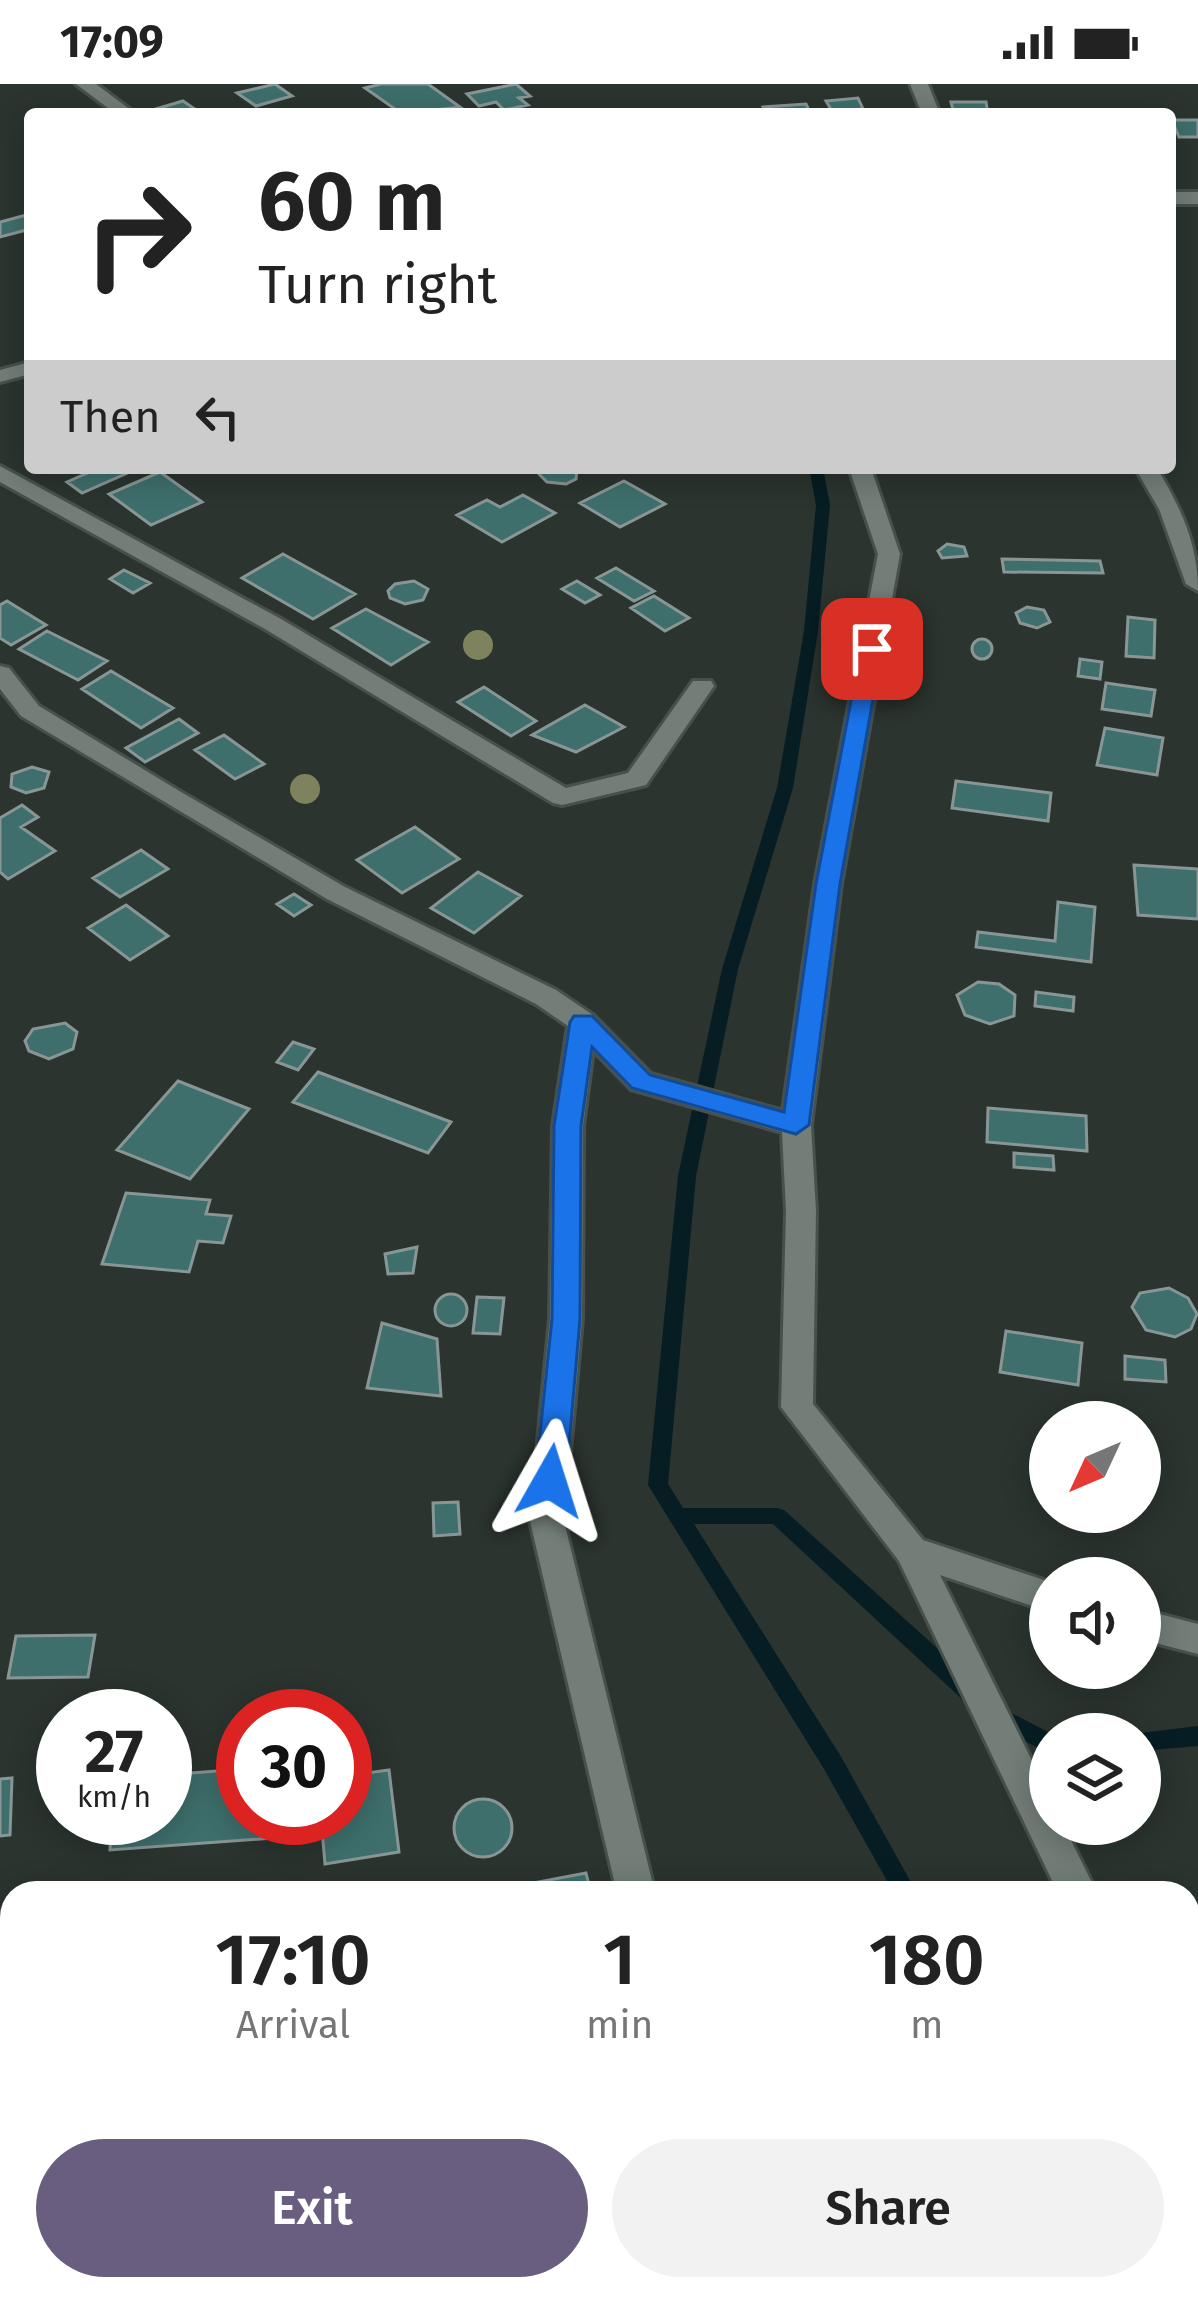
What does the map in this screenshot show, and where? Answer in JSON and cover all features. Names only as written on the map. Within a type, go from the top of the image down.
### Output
[{"type":"street","points":[[85,84],[119,108]]},
{"type":"street","points":[[0,473],[273,624],[562,797],[637,779],[702,686]]},
{"type":"street","points":[[862,474],[889,554],[828,884],[796,1125],[801,1211],[797,1407],[911,1551],[1072,1881]]},
{"type":"street","points":[[1150,474],[1171,509],[1198,584]]},
{"type":"street","points":[[0,673],[30,711],[172,798],[583,1022],[641,1082],[796,1125]]},
{"type":"street","points":[[583,1022],[568,1126],[566,1319],[547,1522],[633,1881]]},
{"type":"street","points":[[911,1551],[1029,1590]]},
{"type":"street","points":[[1161,1630],[1198,1640]]},
{"type":"building","points":[[275,84],[292,96],[256,106],[237,93]]},
{"type":"building","points":[[428,84],[460,107],[393,108],[365,88]]},
{"type":"building","points":[[516,84],[530,96],[519,98],[528,105],[502,108],[496,102],[479,106],[467,94]]},
{"type":"building","points":[[858,98],[863,108],[830,108],[826,101]]},
{"type":"building","points":[[183,101],[193,108],[159,108]]},
{"type":"building","points":[[951,102],[986,102],[987,108],[952,108]]},
{"type":"building","points":[[806,104],[808,108],[763,108]]},
{"type":"building","points":[[1176,120],[1198,120],[1198,137],[1179,137]]},
{"type":"building","points":[[24,216],[24,231],[0,237],[0,222]]},
{"type":"building","points":[[85,474],[125,474],[82,493],[67,482]]},
{"type":"building","points":[[163,474],[202,502],[151,525],[109,494]]},
{"type":"building","points":[[539,474],[576,474],[566,484],[547,482]]},
{"type":"building","points":[[624,481],[665,504],[620,527],[580,503]]},
{"type":"building","points":[[523,495],[555,513],[502,542],[457,515],[487,500],[500,507]]},
{"type":"building","points":[[947,544],[964,547],[967,556],[942,558],[938,551]]},
{"type":"building","points":[[283,554],[355,594],[313,619],[242,578]]},
{"type":"building","points":[[1002,559],[1100,561],[1103,573],[1004,572]]},
{"type":"building","points":[[616,568],[654,591],[634,601],[597,578]]},
{"type":"building","points":[[124,570],[150,583],[133,593],[110,579]]},
{"type":"building","points":[[414,581],[428,589],[423,600],[405,604],[390,598],[388,591],[395,584]]},
{"type":"building","points":[[577,581],[600,595],[585,603],[562,589]]},
{"type":"building","points":[[654,596],[689,618],[665,631],[631,608]]},
{"type":"building","points":[[7,601],[46,625],[11,645],[0,638],[0,605]]},
{"type":"building","points":[[1027,607],[1044,610],[1050,622],[1037,628],[1020,623],[1016,613]]},
{"type":"building","points":[[366,609],[428,642],[391,665],[332,628]]},
{"type":"building","points":[[1128,617],[1155,620],[1154,658],[1126,656]]},
{"type":"building","points":[[47,631],[107,661],[78,680],[19,649]]},
{"type":"building","points":[[982,639],[992,649],[982,659],[972,649]]},
{"type":"building","points":[[1080,659],[1102,662],[1100,679],[1078,676]]},
{"type":"building","points":[[111,671],[173,708],[141,728],[82,689]]},
{"type":"building","points":[[1106,683],[1155,690],[1151,716],[1102,709]]},
{"type":"building","points":[[484,687],[536,721],[511,736],[458,702]]},
{"type":"building","points":[[585,705],[624,727],[576,752],[532,735]]},
{"type":"building","points":[[179,719],[198,733],[145,762],[126,748]]},
{"type":"building","points":[[1105,728],[1163,738],[1157,775],[1097,765]]},
{"type":"building","points":[[224,735],[264,764],[235,779],[195,750]]},
{"type":"building","points":[[32,767],[49,772],[44,788],[26,793],[11,787],[12,774]]},
{"type":"building","points":[[956,781],[1051,793],[1048,821],[952,808]]},
{"type":"building","points":[[22,805],[38,817],[21,827],[55,851],[8,879],[0,872],[0,818]]},
{"type":"building","points":[[415,827],[459,859],[402,893],[357,860]]},
{"type":"building","points":[[141,850],[168,869],[120,897],[93,878]]},
{"type":"building","points":[[1134,865],[1198,869],[1198,919],[1138,915]]},
{"type":"building","points":[[478,872],[521,896],[474,933],[431,908]]},
{"type":"building","points":[[294,894],[311,905],[294,916],[277,904]]},
{"type":"building","points":[[1058,902],[1095,907],[1091,962],[976,947],[978,932],[1055,941]]},
{"type":"building","points":[[126,905],[168,936],[130,960],[88,928]]},
{"type":"building","points":[[978,982],[999,984],[1015,995],[1014,1016],[990,1024],[965,1015],[957,995]]},
{"type":"building","points":[[1036,992],[1074,997],[1073,1011],[1035,1006]]},
{"type":"building","points":[[65,1023],[77,1032],[73,1049],[49,1059],[29,1051],[25,1041],[33,1029]]},
{"type":"building","points":[[293,1042],[314,1049],[298,1070],[277,1062]]},
{"type":"building","points":[[318,1072],[451,1122],[428,1153],[293,1102]]},
{"type":"building","points":[[178,1081],[249,1109],[190,1179],[117,1150]]},
{"type":"building","points":[[988,1108],[1086,1116],[1087,1151],[987,1142]]},
{"type":"building","points":[[1014,1153],[1053,1156],[1054,1170],[1014,1167]]},
{"type":"building","points":[[126,1193],[210,1200],[206,1214],[231,1216],[223,1243],[198,1241],[189,1272],[102,1264]]},
{"type":"building","points":[[417,1247],[413,1273],[388,1274],[385,1254]]},
{"type":"building","points":[[1169,1288],[1188,1298],[1197,1314],[1191,1329],[1175,1337],[1146,1330],[1132,1307],[1140,1293]]},
{"type":"building","points":[[451,1294],[462,1299],[467,1310],[462,1321],[451,1326],[440,1321],[435,1310],[440,1299]]},
{"type":"building","points":[[477,1297],[504,1298],[500,1334],[473,1333]]},
{"type":"building","points":[[382,1323],[437,1339],[441,1396],[367,1388]]},
{"type":"building","points":[[1006,1331],[1082,1343],[1078,1385],[1000,1372]]},
{"type":"building","points":[[1125,1356],[1165,1360],[1166,1382],[1125,1379]]},
{"type":"building","points":[[458,1502],[460,1534],[434,1536],[433,1503]]},
{"type":"building","points":[[95,1635],[88,1677],[8,1678],[16,1636]]},
{"type":"building","points":[[389,1770],[399,1852],[325,1864],[323,1845],[372,1845],[372,1772]]},
{"type":"building","points":[[216,1771],[216,1842],[192,1844],[192,1773]]},
{"type":"building","points":[[12,1778],[10,1835],[0,1836],[0,1779]]},
{"type":"building","points":[[483,1799],[503,1808],[512,1828],[503,1848],[483,1857],[463,1848],[454,1828],[463,1808]]},
{"type":"building","points":[[110,1845],[178,1845],[110,1850]]},
{"type":"building","points":[[586,1873],[588,1881],[544,1881]]},
{"type":"waterway","points":[[817,474],[823,505],[811,631],[785,788],[730,969],[687,1176],[658,1485],[832,1762],[899,1881]]},
{"type":"waterway","points":[[678,1516],[777,1516],[971,1693]]},
{"type":"waterway","points":[[996,1715],[1029,1733]]},
{"type":"waterway","points":[[1161,1739],[1198,1736]]},
{"type":"route","points":[[550,1481],[566,1319],[568,1126],[583,1022],[641,1082],[796,1125],[828,884],[872,649]]}]
